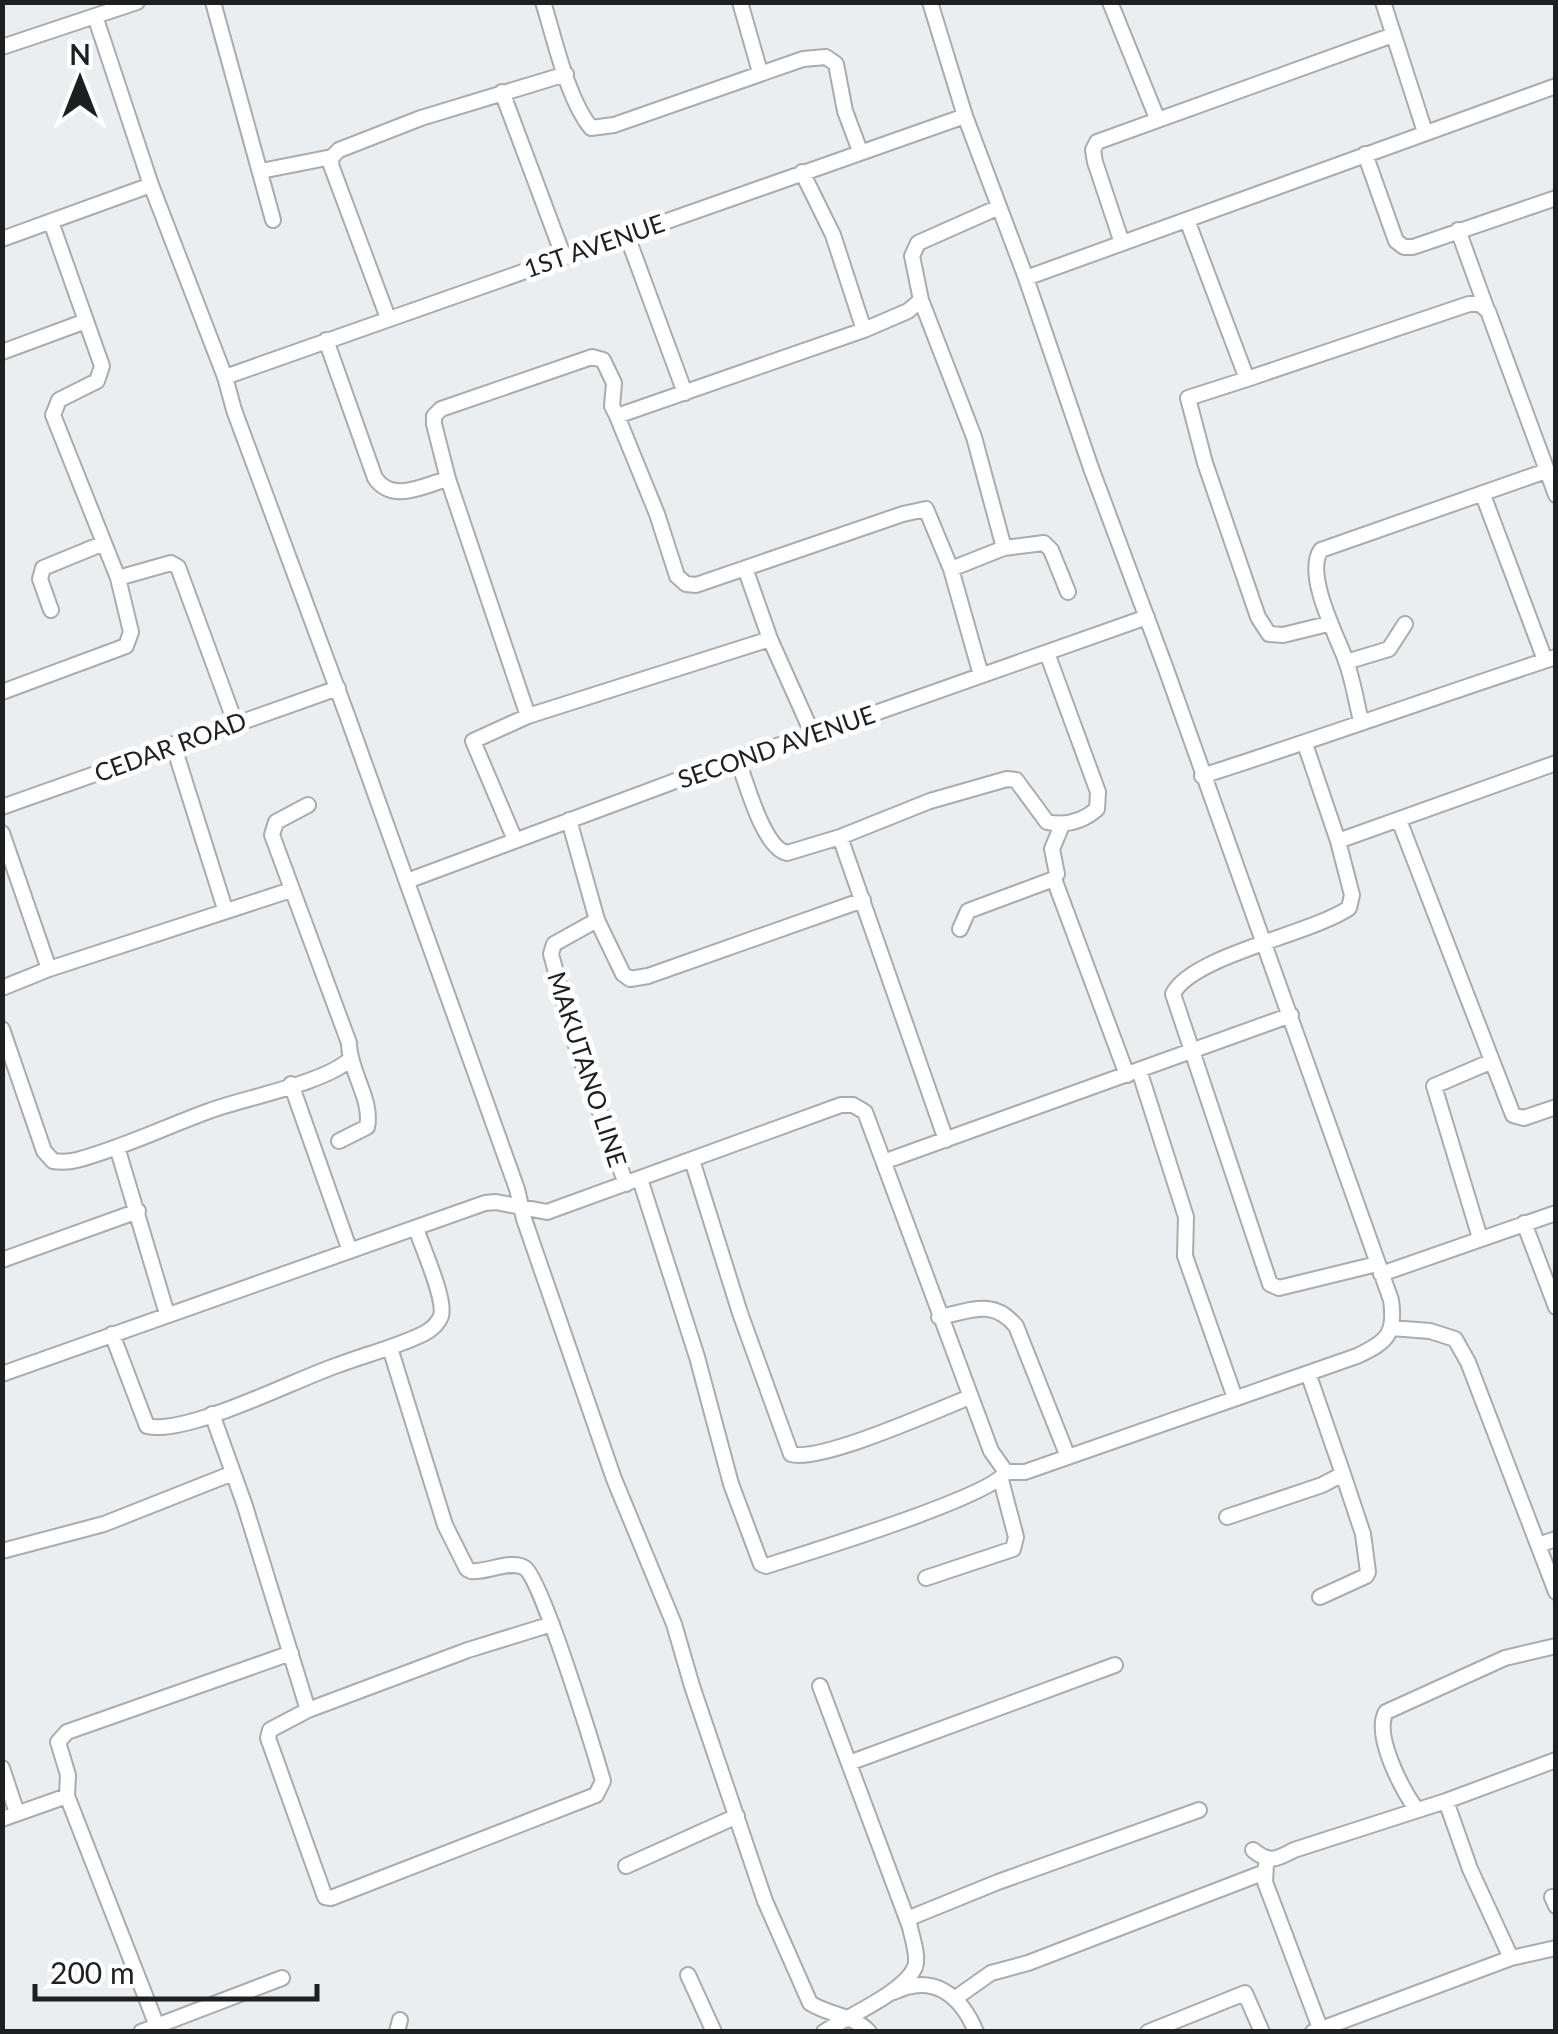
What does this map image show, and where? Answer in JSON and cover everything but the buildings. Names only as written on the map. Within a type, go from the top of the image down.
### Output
[{"type":"street","points":[[2,47],[136,2]]},
{"type":"street","points":[[212,2],[273,220]]},
{"type":"street","points":[[543,2],[566,74],[591,128],[600,129],[760,72],[826,56],[836,64],[845,110],[860,152]]},
{"type":"street","points":[[740,2],[760,72]]},
{"type":"street","points":[[633,1181],[696,1357],[732,1484],[761,1564],[766,1566],[874,1530],[1004,1476],[1308,1373],[1382,1344],[1391,1328],[1392,1300],[965,116],[930,2]]},
{"type":"street","points":[[1110,2],[1157,118]]},
{"type":"street","points":[[1384,2],[1426,132]]},
{"type":"street","points":[[95,16],[151,184],[225,377],[407,882],[614,1479],[674,1624],[765,1901],[810,2003],[822,2012],[860,2022],[869,2032]]},
{"type":"street","points":[[1122,243],[1093,150],[1097,142],[1393,35]]},
{"type":"street","points":[[260,171],[332,157],[339,150],[421,118],[566,74]]},
{"type":"street","points":[[1026,278],[1556,86]]},
{"type":"street","points":[[502,92],[563,255]]},
{"type":"street","name":"1ST AVENUE","points":[[225,377],[965,116]]},
{"type":"street","points":[[1365,154],[1396,241],[1404,247],[1556,198]]},
{"type":"street","points":[[332,157],[331,165],[388,318]]},
{"type":"street","points":[[802,172],[832,235],[864,330]]},
{"type":"street","points":[[2,239],[151,184]]},
{"type":"street","points":[[998,207],[914,248],[914,275],[974,437],[1004,548]]},
{"type":"street","points":[[1186,220],[1247,379]]},
{"type":"street","points":[[2,692],[126,646],[131,632],[118,578],[54,415],[59,400],[97,381],[102,366],[50,222]]},
{"type":"street","points":[[1458,230],[1556,495]]},
{"type":"street","points":[[626,233],[685,393]]},
{"type":"street","points":[[617,416],[864,330],[908,311],[921,300]]},
{"type":"street","points":[[1328,624],[1275,636],[1263,626],[1205,463],[1188,398],[1469,304],[1480,304],[1488,310]]},
{"type":"street","points":[[2,352],[86,322]]},
{"type":"street","points":[[326,340],[380,486],[401,492],[448,478]]},
{"type":"street","points":[[528,716],[448,478],[434,416],[441,409],[592,357],[603,360],[614,383],[612,406],[678,576],[686,584],[696,585],[921,508],[930,512],[951,569],[982,675]]},
{"type":"street","points":[[1361,721],[1346,662],[1328,624],[1316,565],[1321,550],[1546,472]]},
{"type":"street","points":[[1202,776],[1550,658],[1483,495]]},
{"type":"street","points":[[951,569],[1004,548],[1038,542],[1049,545],[1068,592]]},
{"type":"street","points":[[51,610],[40,579],[43,568],[104,543]]},
{"type":"street","points":[[118,578],[171,563],[178,566],[235,722]]},
{"type":"street","points":[[745,568],[770,639],[813,735]]},
{"type":"street","name":"SECOND AVENUE","points":[[407,882],[737,758],[1147,617]]},
{"type":"street","points":[[1346,662],[1389,649],[1405,624]]},
{"type":"street","points":[[515,840],[473,741],[528,716],[770,639]]},
{"type":"street","points":[[737,758],[775,848],[787,853],[1007,778],[1016,780],[1047,822],[1062,825],[1078,820],[1097,808],[1098,792],[1047,653]]},
{"type":"street","name":"CEDAR ROAD","points":[[2,807],[338,688]]},
{"type":"street","points":[[173,744],[225,909]]},
{"type":"street","points":[[1305,744],[1338,841],[1352,895],[1349,908],[1196,972],[1176,988],[1174,1006],[1273,1287],[1379,1269],[1556,1213]]},
{"type":"street","points":[[1338,841],[1556,763]]},
{"type":"street","points":[[308,805],[272,828],[291,890],[349,1043],[349,1060],[370,1116],[368,1126],[339,1141]]},
{"type":"street","points":[[569,820],[597,920],[624,974],[630,978],[648,976],[863,900]]},
{"type":"street","points":[[1400,820],[1490,1062],[1516,1118],[1556,1107]]},
{"type":"street","points":[[1062,825],[1054,840],[1054,879],[1133,1072],[1186,1217],[1184,1256],[1234,1398]]},
{"type":"street","points":[[2,833],[50,969]]},
{"type":"street","points":[[840,837],[946,1140]]},
{"type":"street","points":[[960,929],[968,911],[1054,879]]},
{"type":"street","points":[[2,988],[225,909],[291,890]]},
{"type":"street","name":"MAKUTANO LINE","points":[[597,920],[554,944],[552,954],[574,1040],[633,1181]]},
{"type":"street","points":[[886,1161],[1291,1016]]},
{"type":"street","points":[[2,1029],[47,1157],[53,1161],[72,1161],[118,1146],[210,1110],[327,1072],[349,1060]]},
{"type":"street","points":[[1480,1238],[1434,1086],[1490,1062]]},
{"type":"street","points":[[292,1084],[350,1250]]},
{"type":"street","points":[[2,1374],[486,1203],[547,1212],[841,1104],[853,1105],[865,1112],[886,1161],[939,1318],[1004,1476],[1016,1538],[1014,1549],[926,1578]]},
{"type":"street","points":[[118,1146],[166,1314]]},
{"type":"street","points":[[692,1160],[740,1313],[791,1454],[800,1456],[847,1444],[970,1397]]},
{"type":"street","points":[[2,1260],[138,1211]]},
{"type":"street","points":[[1524,1224],[1556,1306]]},
{"type":"street","points":[[112,1334],[147,1426],[160,1428],[212,1414],[430,1330],[442,1305],[416,1228]]},
{"type":"street","points":[[939,1318],[991,1308],[1004,1311],[1016,1326],[1068,1457]]},
{"type":"street","points":[[1391,1328],[1430,1330],[1454,1339],[1468,1362],[1556,1592]]},
{"type":"street","points":[[390,1348],[445,1525],[467,1569],[477,1572],[524,1568],[552,1624],[603,1781],[596,1795],[488,1840],[325,1898],[268,1738],[270,1730],[308,1710],[468,1650],[552,1624]]},
{"type":"street","points":[[1308,1373],[1364,1534],[1368,1572],[1320,1597]]},
{"type":"street","points":[[212,1414],[308,1710]]},
{"type":"street","points":[[2,1551],[104,1524],[233,1473]]},
{"type":"street","points":[[1228,1517],[1344,1474]]},
{"type":"street","points":[[1538,1545],[1556,1539]]},
{"type":"street","points":[[1416,1809],[1383,1738],[1381,1725],[1386,1712],[1505,1658],[1556,1646]]},
{"type":"street","points":[[157,2026],[66,1796],[68,1776],[58,1742],[66,1732],[292,1653]]},
{"type":"street","points":[[849,1763],[1115,1665]]},
{"type":"street","points":[[820,1686],[907,1919],[916,1963],[912,1972],[880,2000],[824,2032]]},
{"type":"street","points":[[956,1997],[991,1973],[1028,1963],[1262,1860],[1279,1859],[1294,1850],[1446,1802],[1556,1760]]},
{"type":"street","points":[[2,1768],[10,1816],[66,1796]]},
{"type":"street","points":[[1446,1802],[1470,1870],[1511,1958]]},
{"type":"street","points":[[907,1919],[1199,1810]]},
{"type":"street","points":[[626,1866],[737,1816]]},
{"type":"street","points":[[1262,1860],[1265,1882],[1316,2030],[1511,1958],[1556,1948]]},
{"type":"street","points":[[688,1975],[714,2032]]},
{"type":"street","points":[[141,2032],[282,1978]]},
{"type":"street","points":[[880,2000],[912,1985],[942,1988],[956,1997],[976,2032]]},
{"type":"street","points":[[1148,2032],[1245,1993],[1262,2032]]}]
